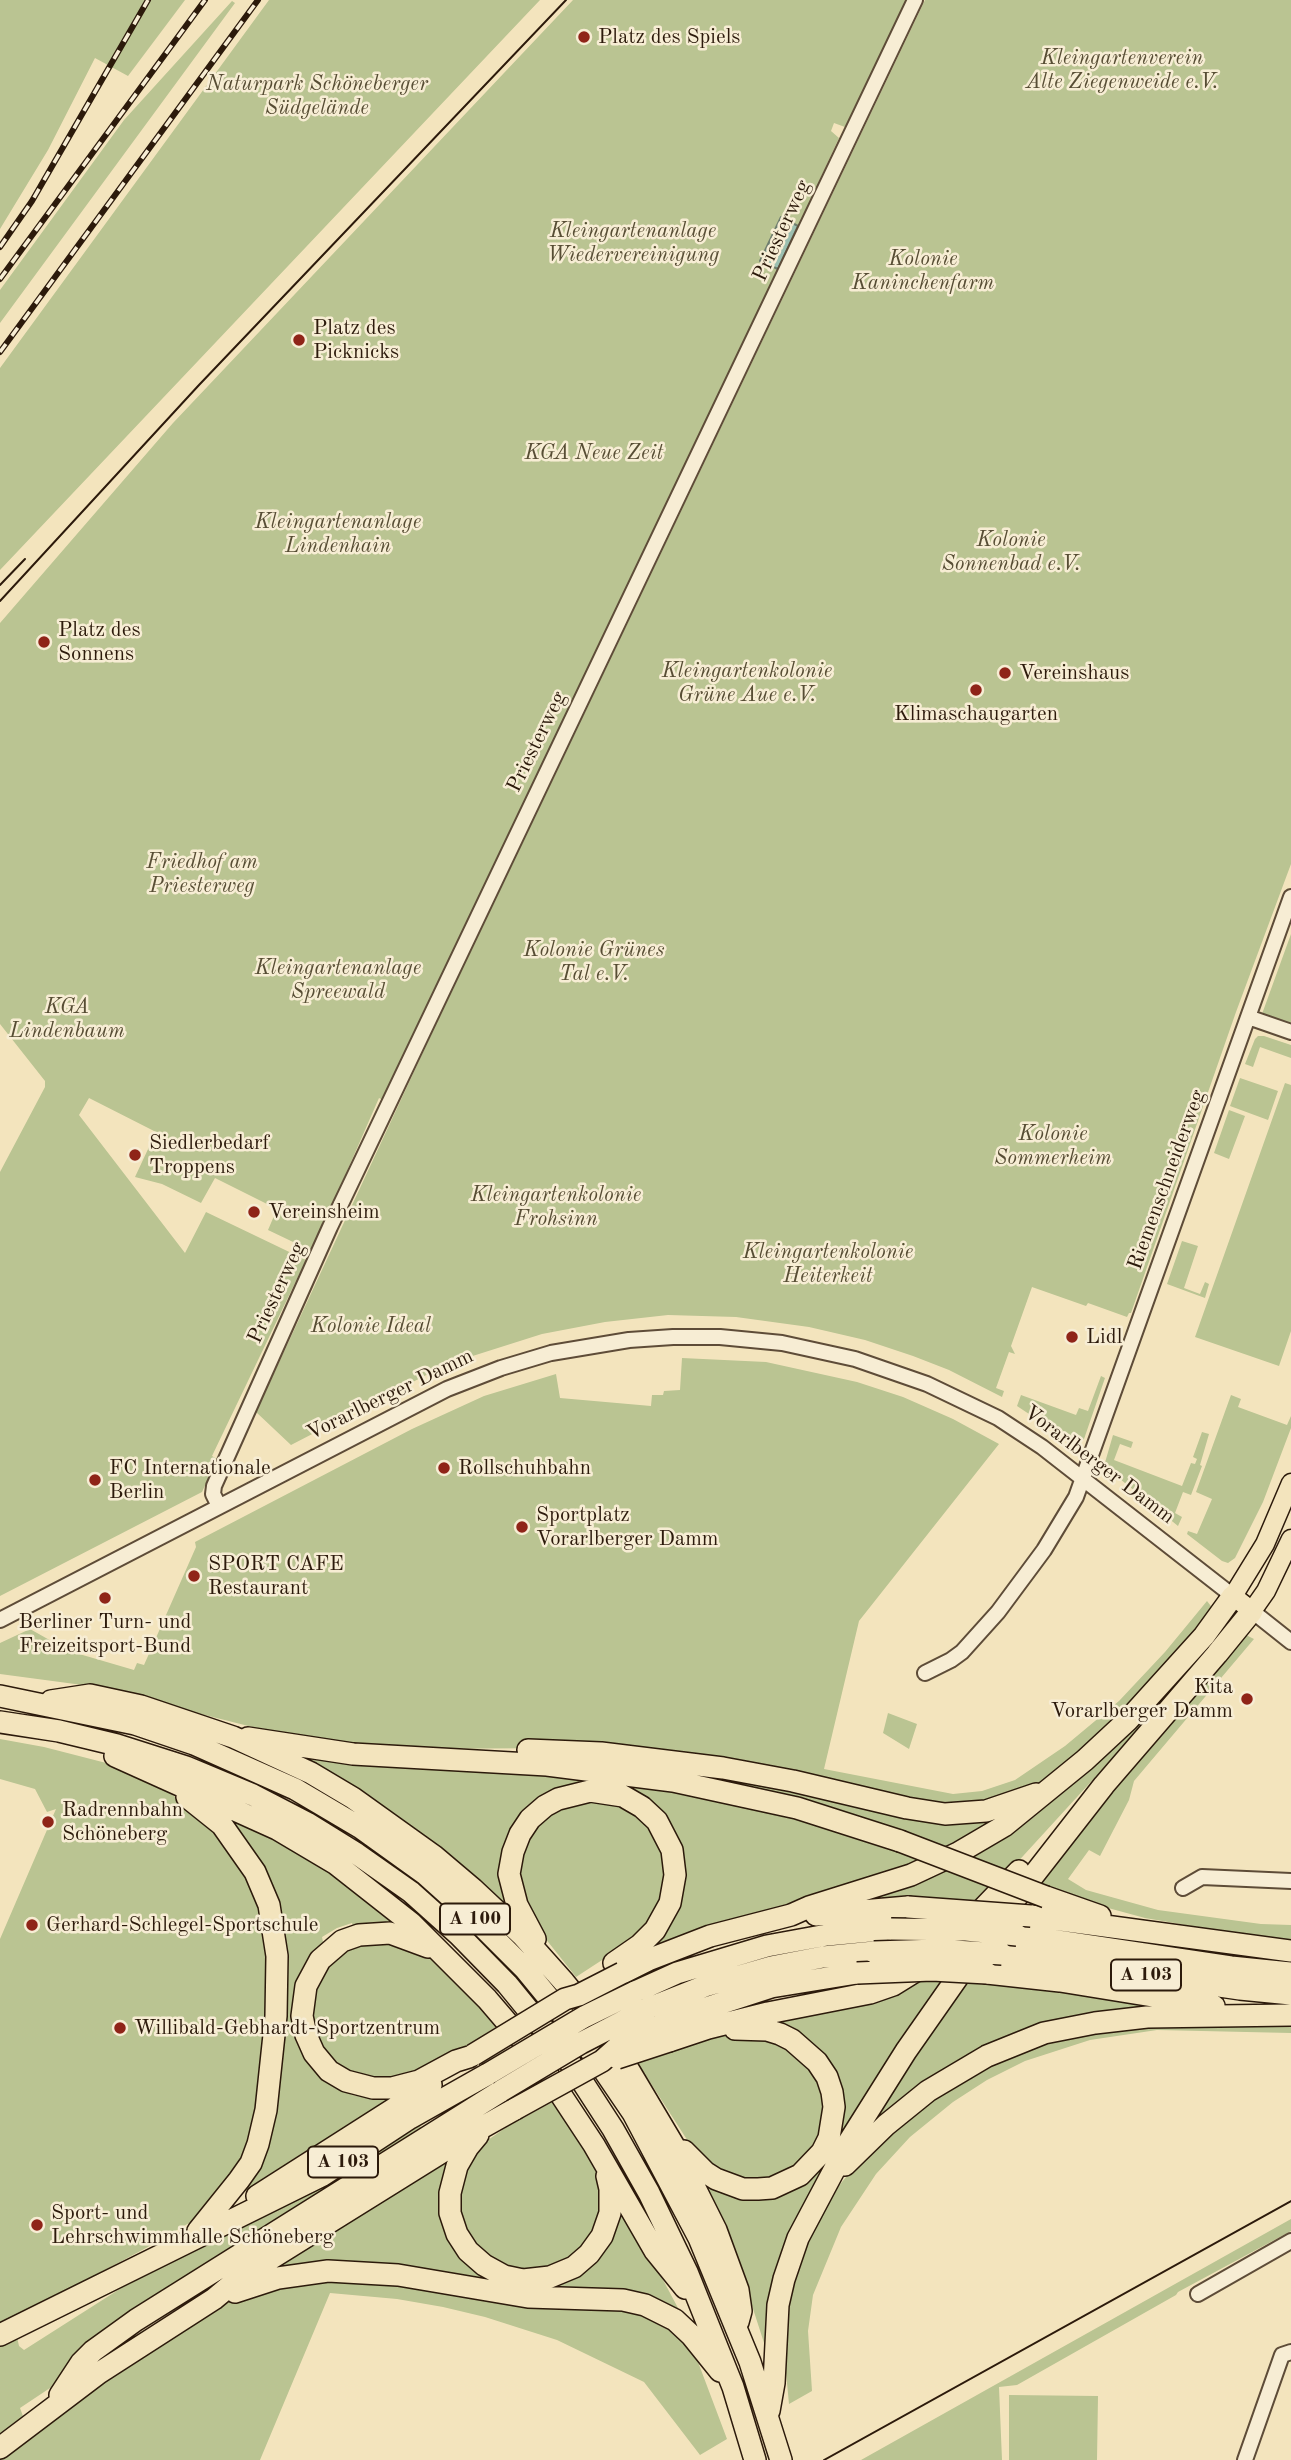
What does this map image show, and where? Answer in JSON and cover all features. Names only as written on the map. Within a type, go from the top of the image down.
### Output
[{"type":"highway","points":[[226,2221],[284,2177],[460,2066],[471,2056],[565,1999],[574,1988],[618,1968],[710,1936],[791,1915],[911,1875],[958,1853],[1019,1816],[1105,1742],[1153,1695],[1204,1636],[1233,1596]]},
{"type":"highway","points":[[768,2414],[774,2383],[778,2305],[784,2279],[798,2238],[856,2130],[950,1986],[1104,1785],[1252,1611]]},
{"type":"highway","points":[[44,1704],[90,1695],[141,1706],[233,1737],[324,1780],[434,1856],[503,1916],[547,1963],[606,2034],[663,2128],[694,2184],[731,2267],[740,2300],[737,2328]]},
{"type":"highway","name":"A 100","points":[[0,1696],[135,1724],[194,1744],[295,1789],[361,1828],[435,1883],[525,1969],[584,2041],[633,2113],[672,2184],[699,2238],[737,2328],[768,2414],[781,2460]]},
{"type":"highway","name":"A 100","points":[[0,1722],[59,1731],[164,1759],[263,1800],[358,1854],[411,1892],[459,1935],[508,1984],[565,2055],[613,2129],[649,2193],[703,2310],[733,2387],[755,2460]]},
{"type":"highway","points":[[59,1731],[277,1829],[336,1864],[411,1923],[487,1999],[534,2054],[593,2145],[655,2251],[703,2310]]},
{"type":"highway","points":[[233,1737],[353,1754],[401,1755],[488,1750],[601,1753],[763,1775],[944,1814],[996,1809],[1048,1790]]},
{"type":"highway","points":[[401,1755],[547,1765],[673,1781],[797,1808],[900,1841],[1134,1929]]},
{"type":"highway","points":[[161,1776],[222,1825],[239,1847],[255,1872],[270,1905],[277,1956],[276,2016],[265,2110],[258,2144],[251,2163],[229,2196],[190,2240]]},
{"type":"highway","points":[[659,2020],[768,2013],[870,1993],[910,1976],[950,1942],[1032,1858],[1085,1797],[1104,1785]]},
{"type":"highway","points":[[547,1963],[512,1890],[509,1874],[513,1852],[530,1819],[545,1807],[573,1793],[590,1791],[623,1796],[642,1807],[657,1821],[666,1835],[675,1862],[674,1890],[664,1916],[618,1968]]},
{"type":"highway","points":[[791,1915],[908,1907],[1031,1916],[1291,1951]]},
{"type":"highway","name":"A 103","points":[[659,2020],[677,1973],[767,1946],[827,1935],[891,1929],[966,1930],[1017,1935],[1231,1967],[1291,1973]]},
{"type":"highway","points":[[447,1960],[424,1945],[390,1933],[359,1935],[342,1941],[320,1960],[306,1986],[302,2017],[306,2035],[314,2053],[329,2071],[346,2081],[373,2088],[392,2088],[419,2081],[456,2060],[471,2056]]},
{"type":"highway","name":"A 103","points":[[0,2335],[323,2175],[410,2118],[581,2043],[659,2020],[705,1986],[771,1967],[823,1957],[938,1950],[1002,1954],[1291,1994]]},
{"type":"highway","points":[[0,2448],[110,2366],[214,2299],[238,2279],[474,2132],[601,2061],[659,2020],[691,2013],[771,1987],[857,1973],[932,1970],[1060,1981],[1265,2014]]},
{"type":"highway","points":[[829,2182],[880,2130],[920,2096],[971,2064],[1023,2041],[1061,2029],[1147,2017],[1291,2015]]},
{"type":"highway","points":[[659,2020],[767,2030],[792,2040],[817,2062],[827,2077],[834,2107],[833,2123],[822,2152],[811,2166],[786,2183],[758,2189],[743,2189],[705,2172],[663,2128]]},
{"type":"highway","name":"A 103","points":[[48,2411],[81,2363],[98,2346],[495,2082]]},
{"type":"highway","points":[[493,2123],[474,2139],[457,2166],[450,2193],[450,2213],[457,2234],[468,2251],[484,2265],[514,2278],[544,2278],[566,2272],[589,2254],[602,2236],[610,2213],[610,2189],[593,2145]]},
{"type":"highway","points":[[214,2299],[278,2278],[328,2271],[398,2275],[528,2297],[623,2300],[652,2307],[675,2320],[691,2335],[733,2387]]},
{"type":"main road","points":[[1233,1596],[1265,1544],[1291,1483]]},
{"type":"main road","points":[[1252,1611],[1272,1580],[1291,1539]]},
{"type":"main road","name":"Vorarlberger Damm","points":[[1233,1596],[1252,1611]]},
{"type":"street","name":"Priesterweg","points":[[219,1506],[213,1488],[316,1258],[915,0]]},
{"type":"street","name":"Riemenschneiderweg","points":[[925,1673],[962,1652],[1005,1604],[1070,1509],[1290,904]]},
{"type":"street","points":[[1248,1017],[1291,1032]]},
{"type":"street","name":"Vorarlberger Damm","points":[[0,1620],[431,1396],[477,1377],[551,1353],[664,1337],[720,1337],[782,1343],[877,1365],[927,1384],[998,1418],[1042,1447],[1233,1596]]},
{"type":"street","name":"Vorarlberger Damm","points":[[1252,1611],[1291,1642]]},
{"type":"street","points":[[1183,1888],[1202,1877],[1291,1881]]},
{"type":"street","points":[[1198,2294],[1291,2241]]},
{"type":"street","points":[[1245,2460],[1282,2355],[1291,2352]]},
{"type":"green space","points":[[0,0],[185,0],[128,76],[95,58],[48,150],[0,229]]},
{"type":"green space","name":"Naturpark Schöneberger Südgelände","points":[[269,0],[540,0],[0,570],[0,368]]},
{"type":"green space","points":[[573,0],[909,0],[874,75],[870,75],[845,127],[834,123],[831,131],[839,138],[807,207],[810,209],[777,279],[774,278],[383,1100],[379,1098],[312,1251],[268,1230],[277,1209],[215,1178],[201,1203],[162,1184],[135,1177],[156,1132],[89,1098],[79,1115],[185,1253],[206,1212],[306,1260],[212,1456],[217,1459],[202,1492],[0,1596],[0,1172],[45,1087],[45,1081],[0,1024],[0,623],[173,423]]},
{"type":"green space","points":[[925,0],[1291,0],[1291,864],[1236,1012],[1131,1313],[1127,1317],[1032,1287],[1011,1346],[1015,1354],[1009,1352],[996,1388],[1004,1391],[1002,1397],[949,1370],[913,1356],[865,1340],[809,1327],[736,1317],[668,1315],[605,1322],[542,1334],[460,1360],[291,1445],[256,1412],[438,1020]]},
{"type":"green space","points":[[232,1],[235,3],[0,323],[0,290],[124,120]]},
{"type":"green space","points":[[1291,934],[1291,1025],[1262,1014]]},
{"type":"green space","points":[[1258,1036],[1291,1045],[1291,1058],[1260,1047],[1253,1067],[1245,1064]]},
{"type":"green space","points":[[1240,1078],[1278,1091],[1268,1120],[1230,1106]]},
{"type":"green space","points":[[1285,1083],[1291,1085],[1291,1331],[1279,1366],[1195,1337]]},
{"type":"green space","points":[[1229,1110],[1245,1116],[1229,1159],[1214,1153]]},
{"type":"green space","points":[[1182,1241],[1198,1246],[1184,1288],[1200,1294],[1205,1282],[1209,1284],[1205,1298],[1167,1284]]},
{"type":"green space","name":"Sportplatz Vorarlberger Damm","points":[[682,1358],[766,1362],[857,1382],[903,1397],[953,1419],[999,1444],[859,1621],[824,1769],[953,1794],[982,1791],[1015,1780],[1065,1746],[1119,1701],[1165,1652],[1207,1601],[1214,1610],[1196,1633],[1100,1735],[1042,1782],[1023,1794],[964,1809],[571,1748],[398,1749],[288,1736],[90,1686],[0,1674],[0,1643],[30,1629],[69,1651],[134,1670],[137,1663],[144,1665],[196,1547],[195,1542],[412,1429],[484,1396],[556,1374],[560,1398],[651,1406],[652,1395],[680,1390]]},
{"type":"green space","points":[[1101,1376],[1105,1378],[1084,1439],[1079,1443],[1071,1442],[1017,1406],[1021,1395],[1076,1415],[1079,1408],[1088,1411]]},
{"type":"green space","points":[[1231,1395],[1241,1399],[1238,1407],[1287,1425],[1291,1416],[1291,1428],[1263,1502],[1235,1558],[1228,1563],[1187,1534],[1188,1531],[1197,1534],[1212,1499],[1196,1492]]},
{"type":"green space","points":[[1202,1432],[1209,1434],[1200,1465],[1202,1466],[1191,1495],[1183,1492],[1175,1513],[1182,1517],[1178,1526],[1104,1466],[1113,1435],[1133,1442],[1131,1448],[1120,1444],[1114,1460],[1182,1486],[1191,1463],[1195,1464],[1197,1459],[1193,1457]]},
{"type":"green space","points":[[1227,1621],[1230,1624],[1163,1703],[981,1902],[850,1904],[966,1856]]},
{"type":"green space","points":[[1244,1634],[1254,1639],[1134,1781],[1129,1800],[1100,1856],[1089,1850],[1068,1879],[1086,1890],[1158,1910],[1261,1924],[1291,1925],[1291,1943],[1145,1918],[1064,1896],[1035,1885],[1036,1881]]},
{"type":"green space","points":[[888,1713],[917,1724],[909,1749],[883,1733]]},
{"type":"green space","name":"Willibald-Gebhardt-Sportzentrum","points":[[0,1739],[114,1765],[170,1793],[216,1829],[263,1904],[271,2019],[249,2158],[208,2212],[0,2326],[0,1939],[56,1809],[47,1812],[35,1789],[0,1779]]},
{"type":"green space","points":[[278,1749],[528,1772],[739,1800],[927,1860],[645,1951],[682,1890],[638,1795],[537,1802],[507,1903],[503,1906]]},
{"type":"green space","points":[[606,1760],[1005,1814],[947,1850]]},
{"type":"green space","points":[[580,1799],[621,1804],[648,1822],[666,1857],[663,1901],[639,1936],[576,1977],[533,1923],[517,1874],[522,1848],[544,1816]]},
{"type":"green space","points":[[226,1814],[317,1859],[398,1923],[374,1922],[353,1926],[352,1923],[322,1937],[323,1942],[306,1961],[298,1977],[291,2010],[294,2033],[300,2050],[322,2078],[352,2095],[372,2099],[392,2098],[236,2197],[247,2181],[281,1953]]},
{"type":"green space","points":[[398,1939],[423,1950],[499,2025],[468,2045],[468,2048],[396,2083],[343,2074],[312,2039],[310,1986],[342,1947]]},
{"type":"green space","points":[[947,1978],[846,2137],[768,2345],[765,2346],[746,2287],[704,2181],[777,2194],[842,2110],[774,2024],[774,2018],[913,1979]]},
{"type":"green space","points":[[961,1981],[988,1981],[1149,2003],[1148,2009],[1059,2023],[863,2138]]},
{"type":"green space","points":[[1291,2024],[1291,2033],[1157,2030],[1090,2040],[1025,2061],[987,2080],[953,2102],[910,2137],[876,2174],[841,2227],[813,2295],[808,2331],[812,2391],[789,2404],[783,2341],[791,2274],[831,2195],[891,2128],[988,2062],[1095,2027]]},
{"type":"green space","points":[[732,2034],[779,2041],[807,2061],[825,2096],[820,2140],[792,2171],[755,2182],[718,2172],[693,2149],[639,2065],[639,2062],[718,2035]]},
{"type":"green space","points":[[558,2099],[593,2159],[598,2175],[602,2200],[598,2227],[574,2257],[546,2270],[514,2270],[482,2252],[470,2237],[461,2217],[459,2198],[463,2176],[473,2156],[488,2140],[521,2117]]},
{"type":"green space","points":[[418,2124],[421,2127],[107,2327],[86,2346],[53,2386],[20,2408],[24,2419],[0,2441],[0,2346],[17,2337],[19,2346],[24,2350],[126,2285],[206,2245]]},
{"type":"green space","points":[[451,2152],[443,2200],[501,2284],[266,2269]]},
{"type":"green space","points":[[621,2201],[678,2309],[655,2299],[540,2288],[557,2284]]},
{"type":"green space","points":[[1291,2219],[1291,2231],[1178,2292],[1017,2385],[999,2387],[1002,2460],[861,2460]]},
{"type":"green space","points":[[324,2277],[598,2305],[664,2320],[695,2354],[727,2439],[700,2455],[644,2382],[557,2340],[443,2307],[397,2299],[330,2293],[260,2460],[0,2460],[0,2455],[72,2402],[209,2312],[247,2293]]},
{"type":"green space","points":[[1009,2395],[1098,2396],[1097,2460],[1009,2460]]},
{"type":"shaded area","points":[[781,217],[798,226],[778,269],[760,261]]},
{"type":"tram line","points":[[0,601],[199,385],[566,0]]},
{"type":"tram line","points":[[0,585],[25,559]]},
{"type":"tram line","points":[[824,2460],[1291,2201]]},
{"type":"railway","points":[[0,247],[32,201],[148,0]]},
{"type":"railway","points":[[0,279],[205,0]]},
{"type":"railway","points":[[0,352],[258,0]]},
{"type":"place","name":"Platz des Spiels","points":[[584,37]]},
{"type":"place","name":"Platz des Picknicks","points":[[299,340]]},
{"type":"place","name":"Platz des Sonnens","points":[[44,642]]},
{"type":"place","name":"Vereinshaus","points":[[1005,673]]},
{"type":"place","name":"Klimaschaugarten","points":[[976,690]]},
{"type":"place","name":"Siedlerbedarf Troppens","points":[[135,1155]]},
{"type":"place","name":"Vereinsheim","points":[[254,1212]]},
{"type":"place","name":"Lidl","points":[[1072,1337]]},
{"type":"place","name":"Rollschuhbahn","points":[[444,1468]]},
{"type":"place","name":"FC Internationale Berlin","points":[[95,1480]]},
{"type":"place","name":"Sportplatz Vorarlberger Damm","points":[[522,1527]]},
{"type":"place","name":"SPORT CAFE Restaurant","points":[[194,1576]]},
{"type":"place","name":"Berliner Turn- und Freizeitsport-Bund","points":[[105,1598]]},
{"type":"place","name":"Kita Vorarlberger Damm","points":[[1247,1699]]},
{"type":"place","name":"Radrennbahn Schöneberg","points":[[48,1822]]},
{"type":"place","name":"Gerhard-Schlegel-Sportschule","points":[[32,1925]]},
{"type":"place","name":"Willibald-Gebhardt-Sportzentrum","points":[[120,2028]]},
{"type":"place","name":"Sport- und Lehrschwimmhalle Schöneberg","points":[[37,2225]]},
{"type":"park label","name":"Kleingartenverein Alte Ziegenweide e.V.","points":[[1122,70]]},
{"type":"park label","name":"Kleingartenanlage Wiedervereinigung","points":[[633,243]]},
{"type":"park label","name":"Kolonie Kaninchenfarm","points":[[923,271]]},
{"type":"park label","name":"KGA Neue Zeit","points":[[594,453]]},
{"type":"park label","name":"Kleingartenanlage Lindenhain","points":[[338,534]]},
{"type":"park label","name":"Kolonie Sonnenbad e.V.","points":[[1011,552]]},
{"type":"park label","name":"Kleingartenkolonie Grüne Aue e.V.","points":[[747,683]]},
{"type":"park label","name":"Friedhof am Priesterweg","points":[[202,874]]},
{"type":"park label","name":"Kolonie Grünes Tal e.V.","points":[[594,962]]},
{"type":"park label","name":"Kleingartenanlage Spreewald","points":[[338,980]]},
{"type":"park label","name":"KGA Lindenbaum","points":[[67,1019]]},
{"type":"park label","name":"Kolonie Sommerheim","points":[[1053,1146]]},
{"type":"park label","name":"Kleingartenkolonie Frohsinn","points":[[556,1207]]},
{"type":"park label","name":"Kleingartenkolonie Heiterkeit","points":[[828,1264]]},
{"type":"park label","name":"Kolonie Ideal","points":[[371,1326]]}]
